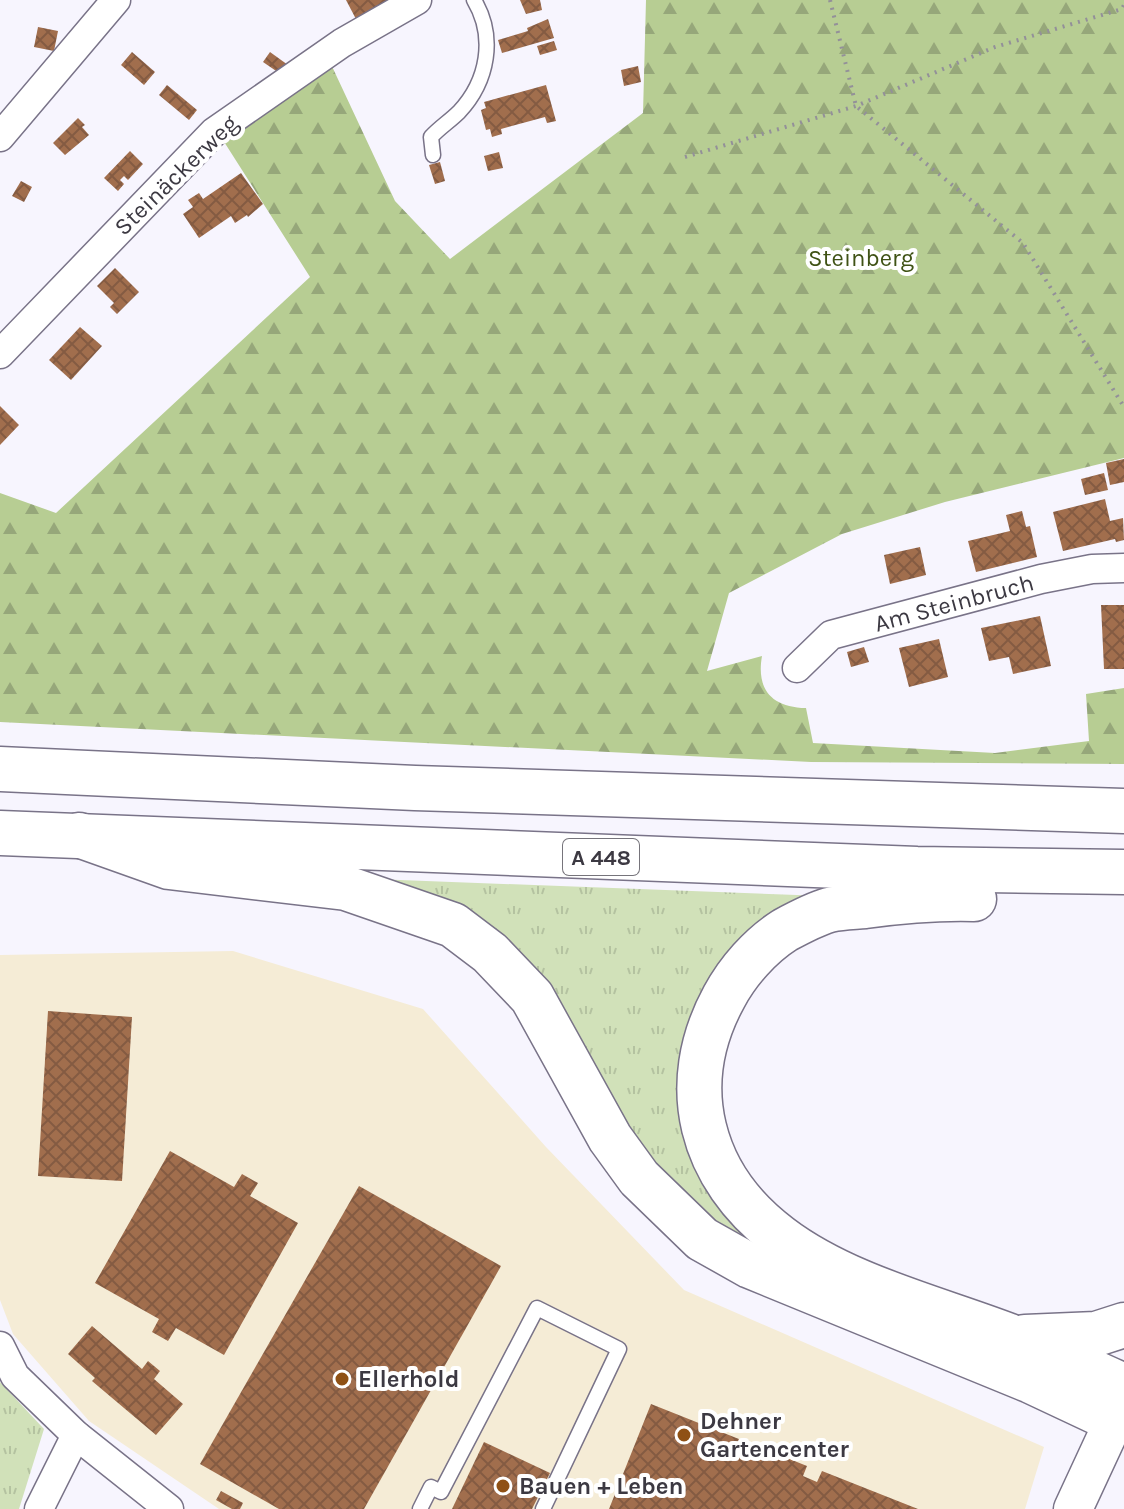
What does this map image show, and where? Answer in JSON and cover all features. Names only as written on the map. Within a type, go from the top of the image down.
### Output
[{"type":"highway","points":[[0,769],[415,788],[1124,811]]},
{"type":"highway","name":"A 448","points":[[0,833],[917,869],[1124,872]]},
{"type":"highway","points":[[79,835],[169,867],[346,888],[453,925],[490,953],[532,997],[610,1138],[639,1178],[702,1239],[750,1266],[1031,1381],[1121,1402]]},
{"type":"highway","points":[[1121,1402],[1011,1336],[889,1292],[818,1262],[780,1238],[736,1197],[718,1168],[702,1119],[698,1084],[701,1052],[712,1019],[733,982],[758,951],[784,931],[829,910],[931,898],[1101,901],[1124,898]]},
{"type":"highway","points":[[1011,1336],[1038,1338],[1096,1334],[1124,1325]]},
{"type":"main road","points":[[1073,1509],[1121,1402]]},
{"type":"street","points":[[0,137],[116,0]]},
{"type":"street","name":"Steinäckerweg","points":[[0,354],[214,132],[342,43],[417,0]]},
{"type":"street","name":"Am Steinbruch","points":[[797,668],[831,635],[1041,579],[1092,569],[1124,568]]},
{"type":"street","points":[[0,1346],[15,1376],[76,1435],[169,1509]]},
{"type":"street","points":[[39,1509],[76,1435]]},
{"type":"lane","points":[[433,155],[431,137],[469,99],[478,84],[486,59],[485,25],[474,0]]},
{"type":"lane","points":[[420,1509],[431,1487],[441,1492],[537,1308],[619,1349],[543,1509]]},
{"type":"path","points":[[830,0],[856,106],[1023,243],[1124,407]]},
{"type":"path","points":[[685,157],[856,106],[995,47],[1122,9],[1124,5]]},
{"type":"shaded area","points":[[233,951],[423,1009],[546,1147],[684,1290],[1044,1447],[1025,1509],[219,1509],[89,1421],[13,1334],[0,1300],[0,955]]},
{"type":"green space","name":"Steinberg","points":[[646,0],[1124,0],[1124,458],[945,502],[842,534],[729,593],[707,671],[762,656],[764,687],[784,704],[806,708],[813,743],[995,753],[1089,741],[1086,694],[1124,688],[1124,764],[811,762],[0,722],[0,493],[56,513],[310,277],[221,137],[329,60],[395,201],[450,259],[643,113]]},
{"type":"green space","points":[[374,879],[825,896],[781,927],[690,1085],[775,1245],[753,1258],[682,1208],[573,1049]]},
{"type":"green space","points":[[0,1382],[44,1429],[19,1509],[0,1509]]},
{"type":"building","points":[[346,0],[395,0],[357,21]]},
{"type":"building","points":[[520,0],[540,0],[542,10],[526,14]]},
{"type":"building","points":[[548,19],[554,38],[502,53],[498,40],[528,31],[527,28]]},
{"type":"building","points":[[38,27],[58,31],[54,51],[34,47]]},
{"type":"building","points":[[554,41],[557,50],[540,55],[537,46]]},
{"type":"building","points":[[132,52],[155,72],[144,85],[121,65]]},
{"type":"building","points":[[270,52],[288,65],[282,75],[263,62]]},
{"type":"building","points":[[638,66],[641,82],[624,86],[621,70]]},
{"type":"building","points":[[167,85],[197,110],[189,120],[159,95]]},
{"type":"building","points":[[546,85],[556,121],[547,123],[545,117],[501,129],[502,134],[492,137],[490,129],[486,130],[481,110],[486,108],[484,102]]},
{"type":"building","points":[[78,118],[89,135],[65,155],[53,143]]},
{"type":"building","points":[[130,151],[143,164],[128,180],[124,176],[120,180],[124,184],[118,191],[104,178]]},
{"type":"building","points":[[499,152],[503,168],[488,171],[484,156]]},
{"type":"building","points":[[440,162],[445,181],[435,184],[429,165]]},
{"type":"building","points":[[241,173],[263,204],[248,217],[235,223],[231,216],[199,238],[183,214],[193,207],[188,200],[199,193],[203,199]]},
{"type":"building","points":[[21,181],[32,187],[24,202],[12,196]]},
{"type":"building","points":[[115,268],[139,292],[117,314],[110,307],[114,303],[97,286]]},
{"type":"building","points":[[80,327],[102,346],[71,380],[49,360]]},
{"type":"building","points":[[0,406],[19,425],[0,445]]},
{"type":"building","points":[[1124,459],[1124,482],[1110,485],[1106,463]]},
{"type":"building","points":[[1104,473],[1108,490],[1085,495],[1081,479]]},
{"type":"building","points":[[1105,499],[1110,521],[1123,518],[1124,540],[1116,542],[1115,539],[1063,551],[1053,512]]},
{"type":"building","points":[[1022,511],[1026,527],[1030,526],[1037,557],[976,572],[968,541],[1010,531],[1006,515]]},
{"type":"building","points":[[920,547],[926,575],[890,584],[884,555]]},
{"type":"building","points":[[1101,605],[1124,605],[1124,669],[1104,669]]},
{"type":"building","points":[[1040,616],[1051,666],[1013,674],[1009,657],[989,661],[981,628]]},
{"type":"building","points":[[939,639],[948,677],[909,687],[899,648]]},
{"type":"building","points":[[864,647],[869,662],[851,667],[847,652]]},
{"type":"building","points":[[48,1011],[132,1017],[122,1181],[38,1176]]},
{"type":"building","points":[[170,1151],[234,1187],[242,1174],[258,1183],[250,1196],[298,1223],[224,1355],[176,1328],[168,1341],[152,1332],[159,1319],[95,1283]]},
{"type":"building","name":"Ellerhold","points":[[359,1186],[501,1266],[364,1509],[279,1509],[200,1464]]},
{"type":"building","points":[[92,1326],[142,1369],[148,1361],[160,1371],[154,1379],[183,1404],[156,1435],[92,1381],[95,1378],[68,1354]]},
{"type":"building","name":"Dehner Gartencenter","points":[[651,1404],[807,1466],[803,1476],[817,1482],[822,1471],[918,1509],[609,1509]]},
{"type":"building","name":"Bauen + Leben","points":[[484,1442],[550,1473],[532,1509],[452,1509]]},
{"type":"building","points":[[221,1491],[243,1503],[240,1509],[232,1509],[216,1500]]},
{"type":"place","name":"Ellerhold","points":[[342,1379]]},
{"type":"place","name":"Dehner Gartencenter","points":[[684,1435]]},
{"type":"place","name":"Bauen + Leben","points":[[503,1486]]}]
